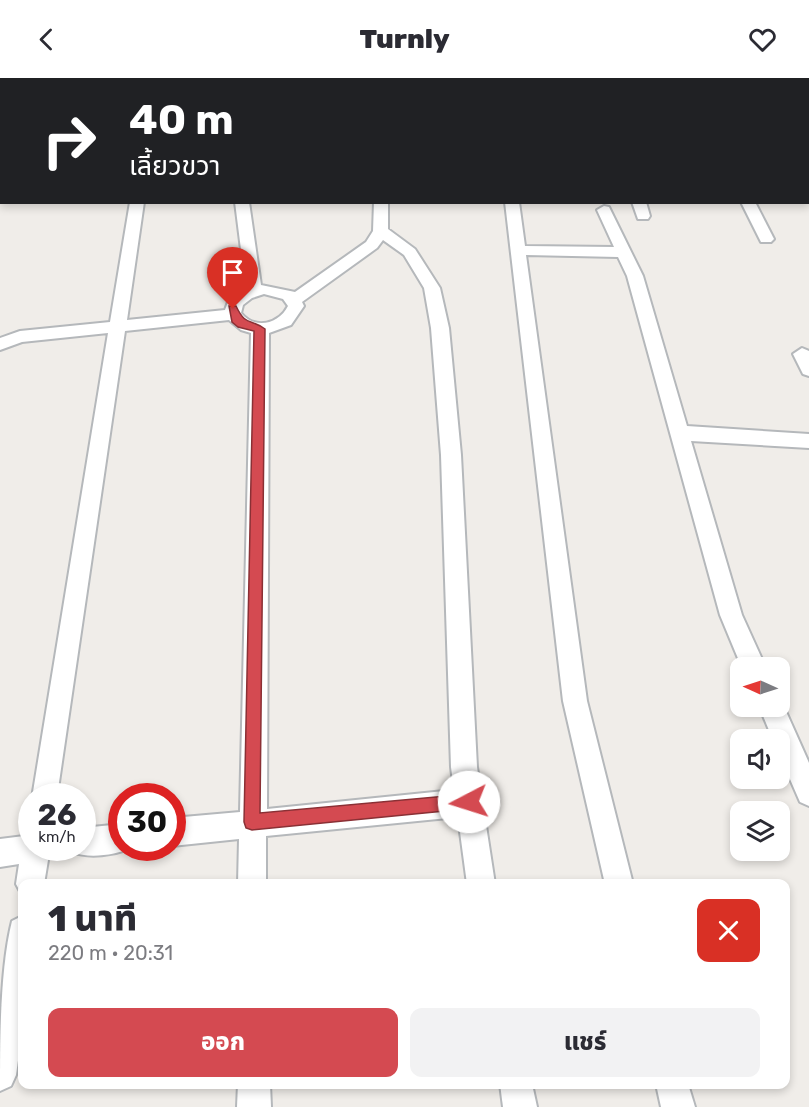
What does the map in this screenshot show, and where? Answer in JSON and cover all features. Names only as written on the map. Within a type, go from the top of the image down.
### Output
[{"type":"street","points":[[46,783],[137,204]]},
{"type":"street","points":[[242,204],[254,291]]},
{"type":"street","points":[[294,300],[372,245],[381,231],[381,204]]},
{"type":"street","points":[[512,204],[575,701],[596,798],[618,879]]},
{"type":"street","points":[[749,204],[766,239]]},
{"type":"street","points":[[604,210],[635,276],[731,615],[749,657]]},
{"type":"street","points":[[381,231],[410,252],[432,288],[440,328],[451,455],[464,755],[480,879]]},
{"type":"street","points":[[517,250],[624,252]]},
{"type":"street","points":[[273,289],[289,295],[296,306],[289,319],[271,328],[260,329],[242,324],[233,314],[235,303],[254,291],[273,289]]},
{"type":"street","points":[[0,344],[20,337],[233,314]]},
{"type":"street","points":[[252,879],[260,329]]},
{"type":"street","points":[[680,432],[809,441]]},
{"type":"street","points":[[776,717],[809,794]]},
{"type":"street","points":[[186,830],[469,802]]},
{"type":"street","points":[[0,853],[18,850]]},
{"type":"street","points":[[31,879],[34,861]]},
{"type":"street","points":[[0,1074],[18,957]]},
{"type":"street","points":[[254,1089],[254,1107]]},
{"type":"street","points":[[517,1089],[520,1107]]},
{"type":"street","points":[[673,1089],[678,1107]]},
{"type":"route","points":[[233,309],[236,320],[260,329],[252,822],[469,802]]}]
